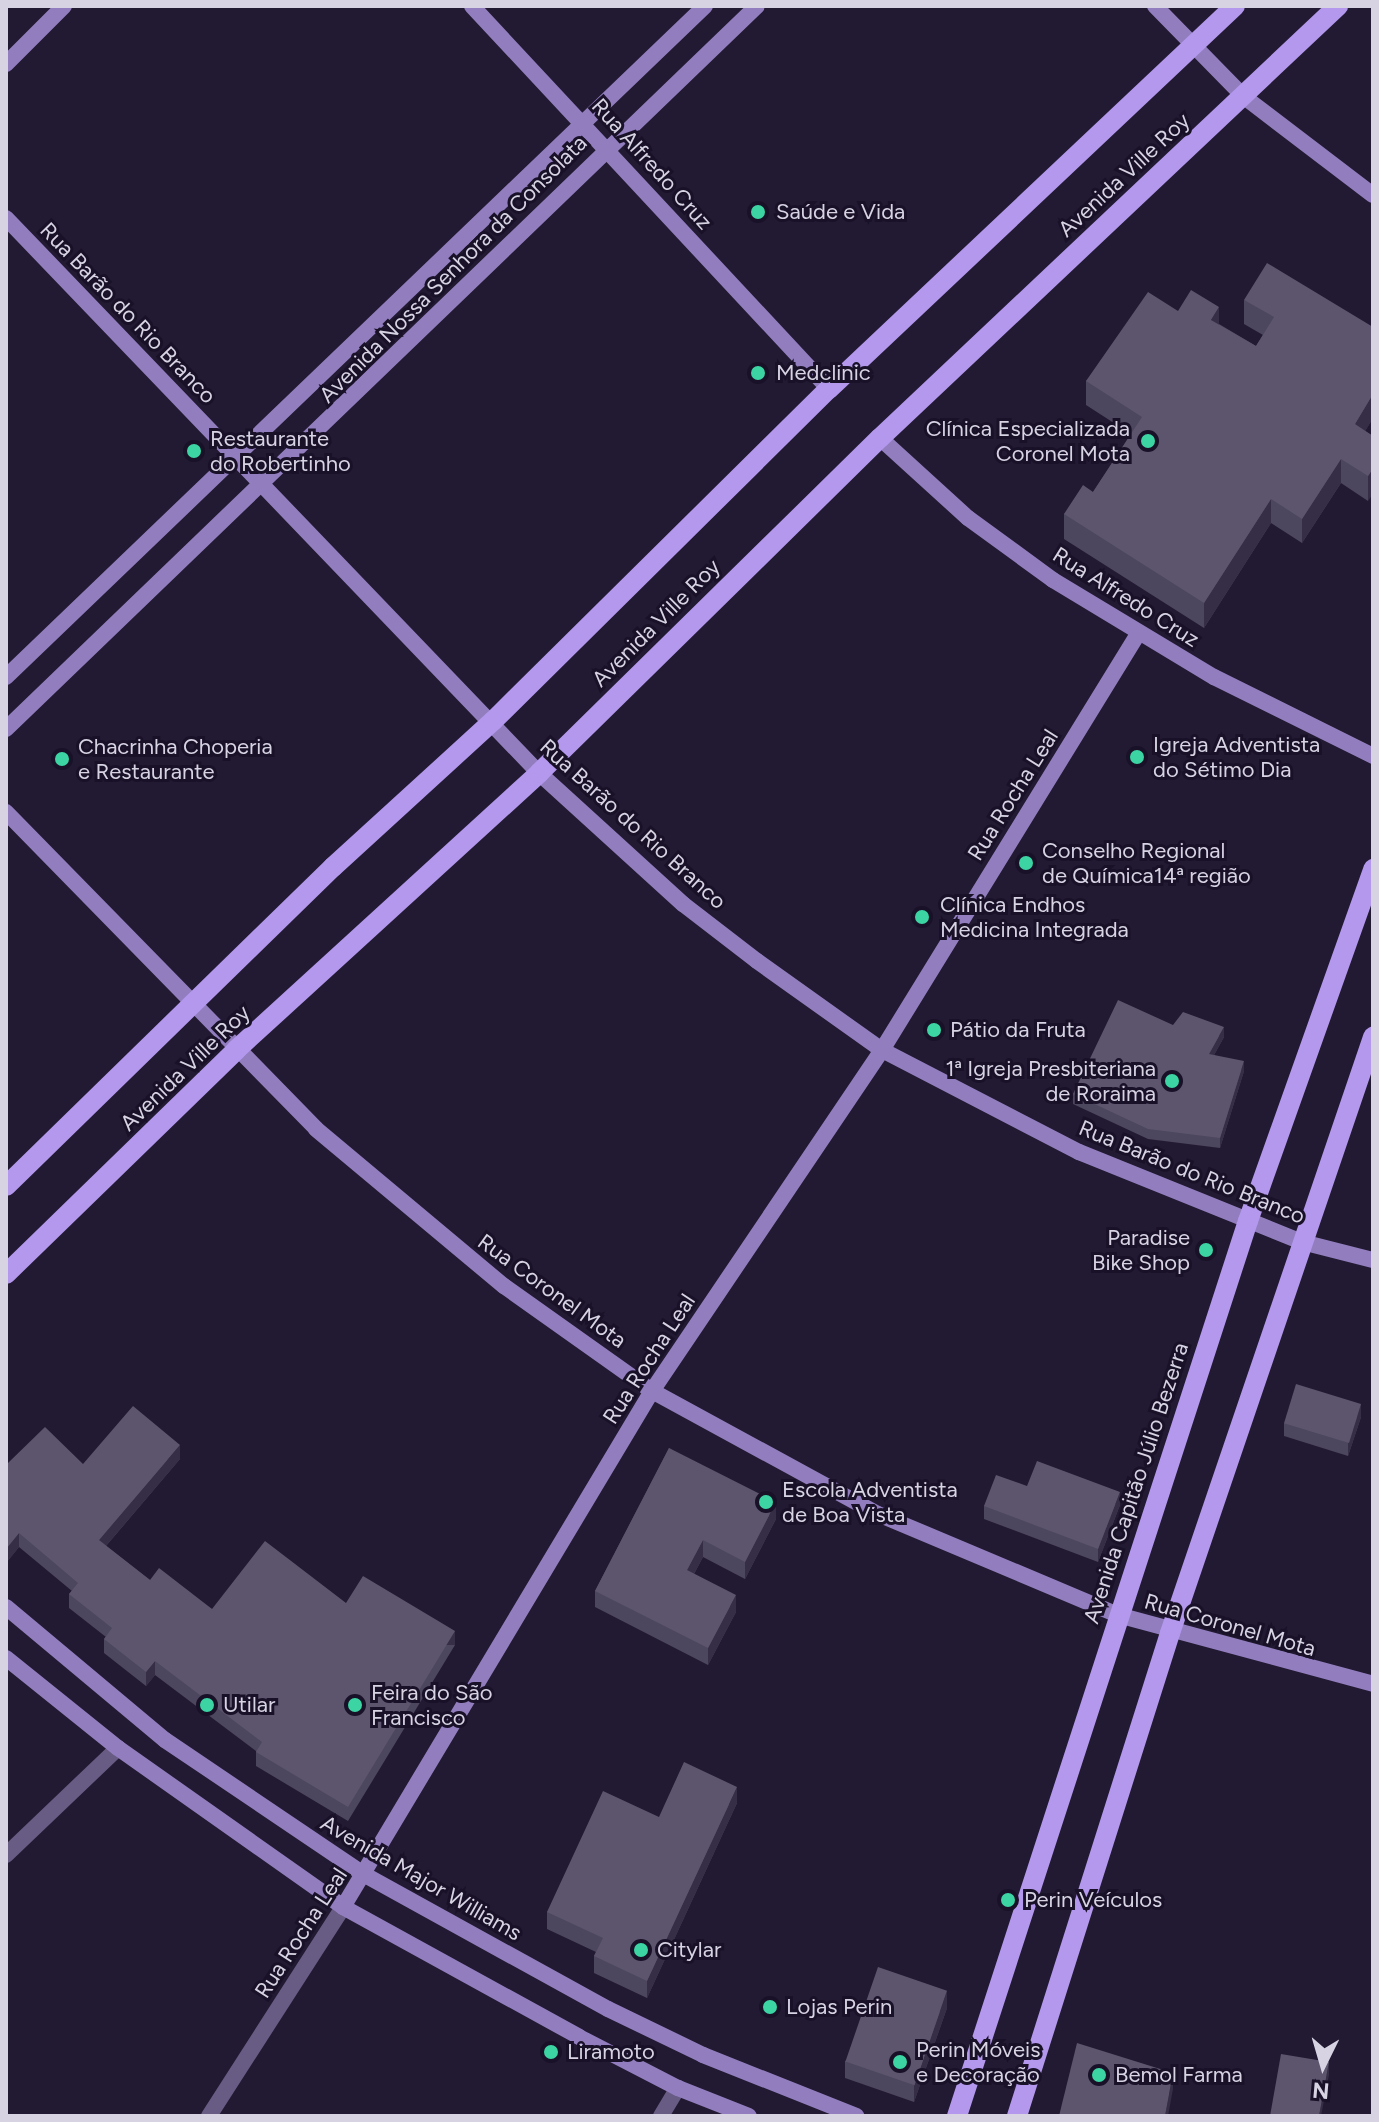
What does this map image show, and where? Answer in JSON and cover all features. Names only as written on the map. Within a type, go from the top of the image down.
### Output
[{"type":"main road","name":"Avenida Ville Roy","points":[[6,1186],[195,1006],[333,867],[493,721],[829,389],[1235,6]]},
{"type":"main road","name":"Avenida Ville Roy","points":[[6,1274],[236,1050],[539,773],[880,438],[1338,6]]},
{"type":"main road","name":"Avenida Capitão Júlio Bezerra","points":[[957,2116],[1248,1221],[1373,869]]},
{"type":"main road","points":[[1017,2116],[1170,1633],[1373,1037]]},
{"type":"street","points":[[6,64],[64,6]]},
{"type":"street","name":"Rua Alfredo Cruz","points":[[472,6],[585,123],[829,389]]},
{"type":"street","name":"Avenida Nossa Senhora da Consolata","points":[[6,677],[238,459],[705,6]]},
{"type":"street","name":"Avenida Nossa Senhora da Consolata","points":[[6,729],[265,484],[607,148],[757,6]]},
{"type":"street","points":[[1155,6],[1243,96],[1373,195]]},
{"type":"street","name":"Rua Barão do Rio Branco","points":[[6,218],[493,721],[539,773],[683,904],[882,1050],[1079,1152],[1302,1242],[1373,1260]]},
{"type":"street","name":"Rua Alfredo Cruz","points":[[880,438],[968,518],[1138,634],[1307,727],[1373,756]]},
{"type":"street","name":"Rua Rocha Leal","points":[[209,2116],[365,1875],[652,1391],[882,1050],[1138,634]]},
{"type":"street","name":"Rua Coronel Mota","points":[[6,812],[236,1050],[412,1214],[652,1391],[878,1514],[1118,1615],[1170,1633],[1373,1684]]},
{"type":"street","name":"Avenida Major Williams","points":[[6,1607],[165,1740],[365,1875],[608,2009],[703,2055],[856,2116]]},
{"type":"street","points":[[6,1658],[118,1748],[343,1907],[678,2088],[749,2116]]},
{"type":"street","points":[[6,1855],[118,1748]]},
{"type":"street","points":[[661,2116],[678,2088]]},
{"type":"building","points":[[1267,263],[1373,327],[1373,394],[1355,424],[1373,436],[1373,469],[1368,476],[1341,459],[1302,519],[1271,499],[1204,603],[1064,514],[1083,485],[1093,492],[1142,417],[1086,381],[1148,292],[1178,311],[1191,290],[1219,307],[1211,320],[1256,346],[1274,317],[1244,300]]},
{"type":"building","points":[[1118,1000],[1173,1025],[1183,1012],[1224,1027],[1209,1054],[1244,1061],[1220,1138],[1148,1129],[1073,1094]]},
{"type":"building","points":[[1296,1384],[1361,1404],[1349,1443],[1284,1423]]},
{"type":"building","points":[[133,1406],[180,1445],[99,1540],[150,1580],[159,1568],[212,1609],[265,1541],[346,1603],[363,1576],[455,1631],[348,1807],[256,1752],[262,1742],[155,1661],[146,1672],[104,1639],[112,1628],[69,1594],[78,1583],[19,1533],[6,1549],[6,1461],[8,1463],[45,1427],[83,1464]]},
{"type":"building","points":[[669,1448],[776,1502],[745,1562],[703,1540],[687,1570],[736,1595],[708,1648],[595,1591]]},
{"type":"building","points":[[1037,1461],[1120,1492],[1098,1549],[984,1506],[996,1475],[1027,1486]]},
{"type":"building","points":[[684,1762],[737,1787],[647,1981],[594,1956],[603,1938],[547,1912],[603,1791],[659,1817]]},
{"type":"building","points":[[878,1967],[947,1991],[914,2085],[845,2062]]},
{"type":"building","name":"Bemol Farma","points":[[1077,2043],[1173,2073],[1165,2116],[1059,2116]]},
{"type":"building","points":[[1281,2054],[1329,2062],[1319,2116],[1270,2116]]},
{"type":"place","name":"Saúde e Vida","points":[[758,212]]},
{"type":"place","name":"Medclinic","points":[[758,373]]},
{"type":"place","name":"Clínica Especializada Coronel Mota","points":[[1148,441]]},
{"type":"place","name":"Restaurante do Robertinho","points":[[194,451]]},
{"type":"place","name":"Igreja Adventista do Sétimo Dia","points":[[1137,757]]},
{"type":"place","name":"Chacrinha Choperia e Restaurante","points":[[62,759]]},
{"type":"place","name":"Conselho Regional de Química14ª região","points":[[1026,863]]},
{"type":"place","name":"Clínica Endhos Medicina Integrada","points":[[922,917]]},
{"type":"place","name":"Pátio da Fruta","points":[[934,1030]]},
{"type":"place","name":"1ª Igreja Presbiteriana de Roraima","points":[[1172,1081]]},
{"type":"place","name":"Paradise Bike Shop","points":[[1206,1250]]},
{"type":"place","name":"Escola Adventista de Boa Vista","points":[[766,1502]]},
{"type":"place","name":"Utilar","points":[[207,1705]]},
{"type":"place","name":"Feira do São Francisco","points":[[355,1705]]},
{"type":"place","name":"Perin Veículos","points":[[1008,1900]]},
{"type":"place","name":"Citylar","points":[[641,1950]]},
{"type":"place","name":"Lojas Perin","points":[[770,2007]]},
{"type":"place","name":"Liramoto","points":[[551,2052]]},
{"type":"place","name":"Perin Móveis e Decoração","points":[[900,2062]]},
{"type":"place","name":"Bemol Farma","points":[[1099,2075]]}]
